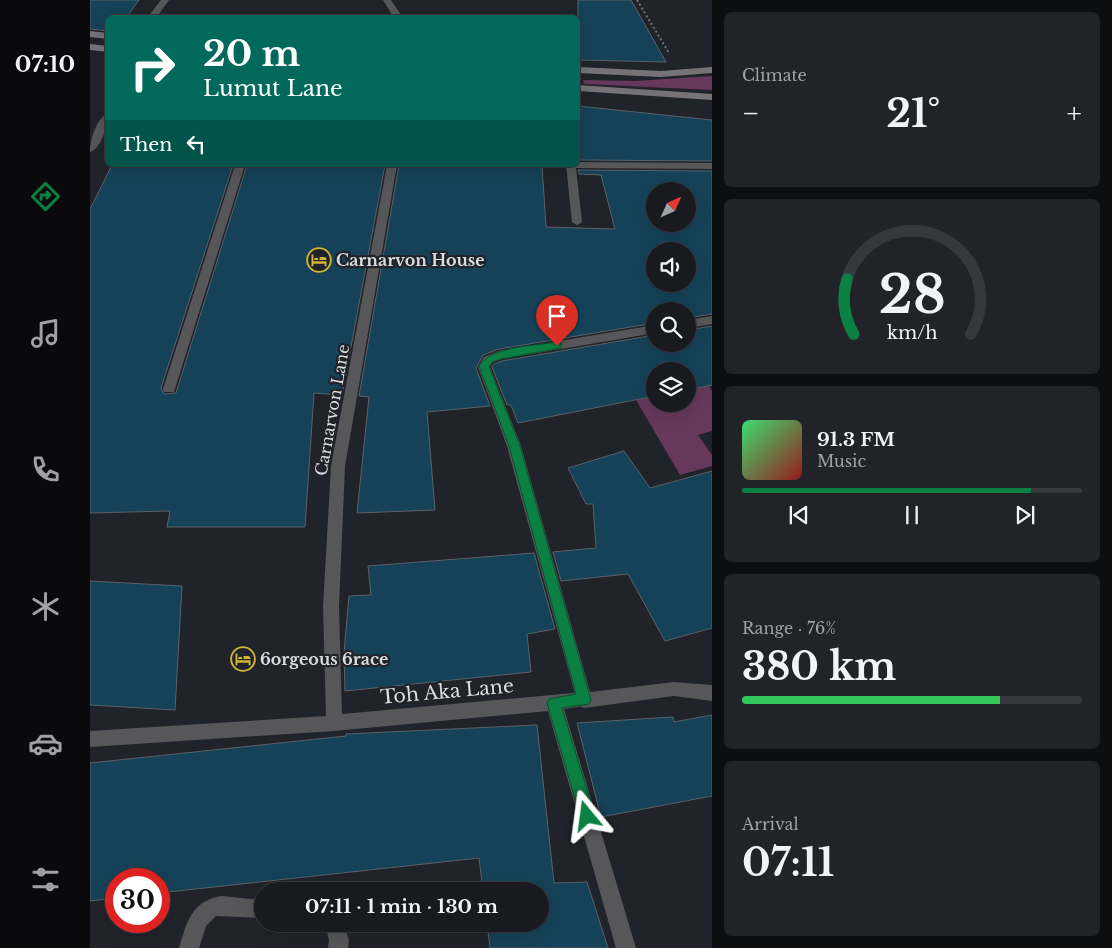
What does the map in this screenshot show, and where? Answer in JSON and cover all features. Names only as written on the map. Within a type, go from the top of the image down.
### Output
[{"type":"main road","points":[[90,34],[105,36]]},
{"type":"main road","points":[[90,47],[105,49]]},
{"type":"main road","points":[[580,70],[680,73],[712,70]]},
{"type":"main road","points":[[580,88],[712,97]]},
{"type":"street","points":[[153,15],[165,0]]},
{"type":"street","points":[[387,0],[397,15]]},
{"type":"street","points":[[90,149],[105,122]]},
{"type":"street","points":[[580,164],[712,166]]},
{"type":"street","points":[[170,389],[239,167]]},
{"type":"street","name":"Carnarvon Lane","points":[[334,723],[331,607],[338,466],[392,167]]},
{"type":"street","points":[[571,167],[577,222]]},
{"type":"street","points":[[696,323],[712,320]]},
{"type":"street","points":[[584,700],[514,446],[484,366],[488,360],[499,356],[646,331]]},
{"type":"street","name":"Toh Aka Lane","points":[[90,739],[334,723],[554,703],[674,689],[712,693]]},
{"type":"street","points":[[554,703],[626,948]]},
{"type":"street","points":[[189,948],[195,924],[200,914],[210,907],[220,905],[254,908]]},
{"type":"street","points":[[336,932],[339,940],[338,948]]},
{"type":"path","points":[[637,0],[680,73]]},
{"type":"shaded area","points":[[712,76],[712,90],[584,84],[583,80],[635,81]]},
{"type":"shaded area","points":[[709,386],[712,391],[712,431],[698,435],[712,455],[712,466],[680,475],[636,400],[646,398],[646,412],[696,412],[696,388]]},
{"type":"building","points":[[90,0],[139,0],[128,15],[105,15],[105,31],[90,29]]},
{"type":"building","points":[[578,0],[631,0],[666,62],[580,60],[580,15],[578,15]]},
{"type":"building","points":[[580,106],[712,120],[712,161],[580,160]]},
{"type":"building","points":[[111,167],[232,167],[161,388],[164,394],[176,393],[246,167],[385,167],[342,395],[314,393],[305,527],[167,527],[170,511],[90,513],[90,209]]},
{"type":"building","points":[[399,167],[542,167],[546,227],[615,229],[601,175],[579,174],[578,170],[712,171],[712,314],[696,317],[696,302],[646,302],[646,324],[499,349],[483,355],[476,368],[490,406],[427,412],[435,510],[357,513],[369,397],[359,396]]},
{"type":"building","points":[[712,326],[712,385],[696,388],[696,362],[646,362],[646,398],[518,423],[511,405],[507,405],[492,367],[494,364],[502,361],[646,337],[646,352],[696,352],[696,329]]},
{"type":"building","points":[[624,451],[650,488],[712,471],[712,628],[665,641],[628,574],[561,581],[553,552],[596,548],[593,504],[586,504],[568,468]]},
{"type":"building","points":[[534,553],[555,629],[527,634],[531,672],[345,691],[344,652],[349,596],[371,595],[368,566]]},
{"type":"building","points":[[90,581],[182,586],[175,710],[90,705]]},
{"type":"building","points":[[712,715],[712,796],[601,817],[577,723],[673,717],[674,722]]},
{"type":"building","points":[[537,725],[554,883],[587,882],[608,948],[490,948],[488,932],[549,932],[549,882],[482,882],[479,858],[170,892],[170,868],[105,868],[105,899],[90,901],[90,763],[346,736],[346,734]]},
{"type":"place","name":"Carnarvon House","points":[[319,260]]},
{"type":"place","name":"6orgeous 6race","points":[[243,659]]},
{"type":"route","points":[[557,346],[499,356],[488,360],[484,366],[514,446],[584,700],[554,703],[587,816]]}]
